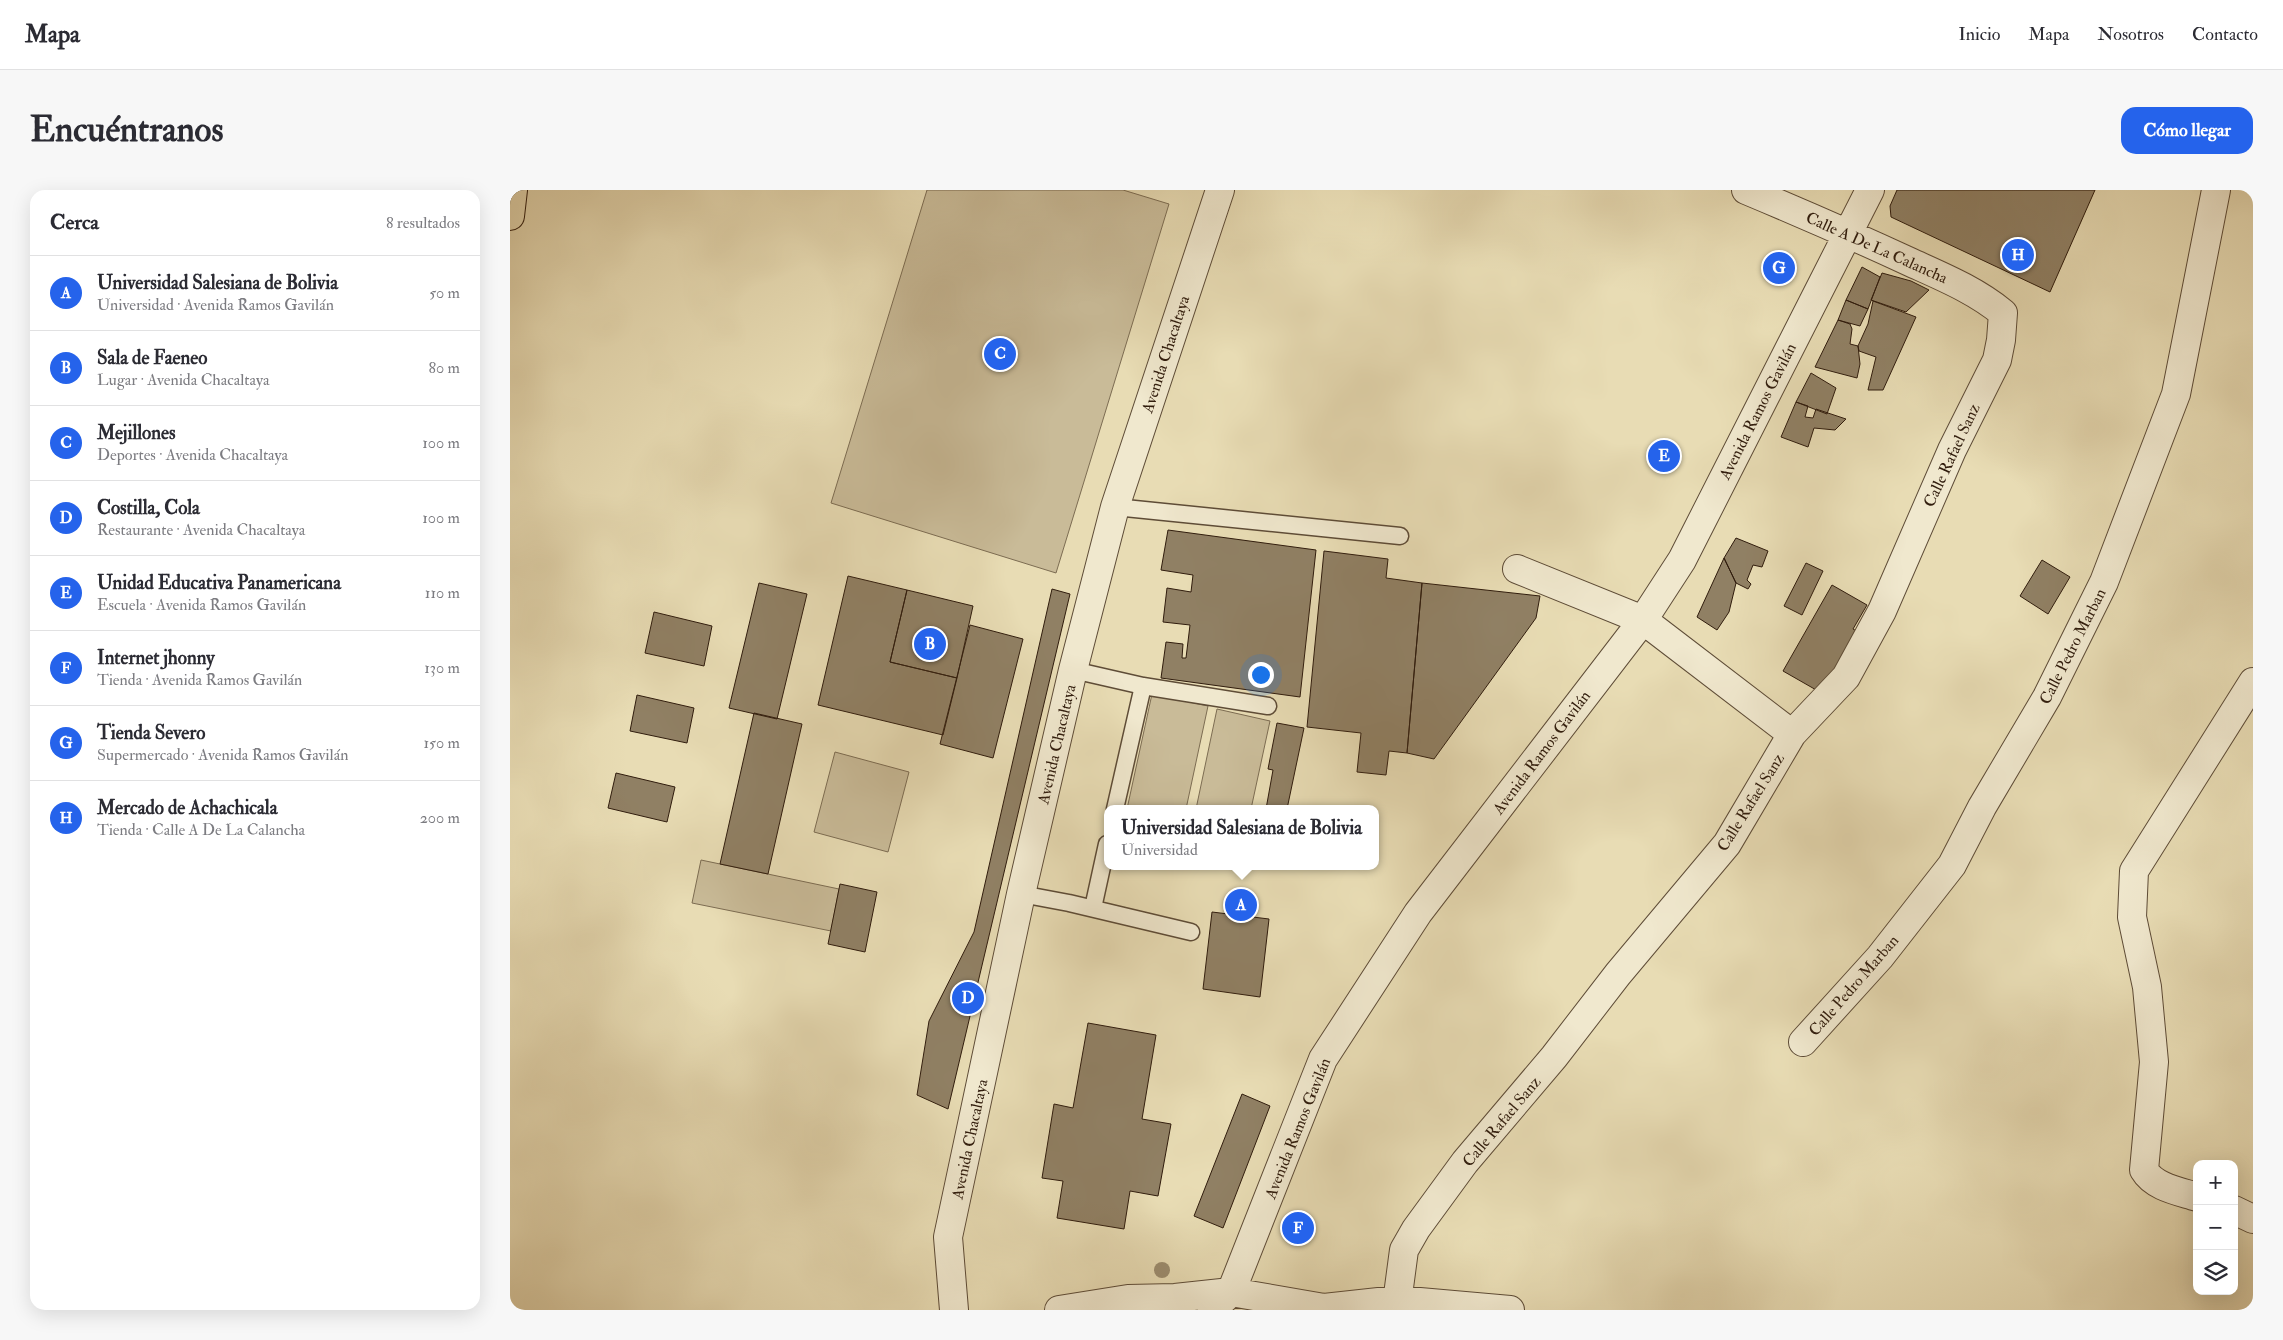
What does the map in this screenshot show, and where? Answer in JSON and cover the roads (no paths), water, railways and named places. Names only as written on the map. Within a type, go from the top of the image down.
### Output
[{"type":"highway","points":[[510,216],[513,190]]},
{"type":"street","name":"Avenida Chacaltaya","points":[[954,1310],[948,1237],[1021,894],[1073,670],[1115,507],[1220,190]]},
{"type":"street","name":"Calle A De La Calancha","points":[[1746,190],[1848,233],[1967,288],[2003,313]]},
{"type":"street","points":[[1789,190],[1848,233]]},
{"type":"street","name":"Avenida Ramos Gavilán","points":[[1221,1301],[1323,1059],[1418,913],[1643,620],[1682,560],[1870,190]]},
{"type":"street","name":"Calle Pedro Marban","points":[[1803,1042],[1880,957],[1952,865],[1982,807],[2047,697],[2104,582],[2176,394],[2216,190]]},
{"type":"street","name":"Calle Rafael Sanz","points":[[1397,1305],[1404,1250],[1416,1229],[1465,1162],[1554,1057],[1618,974],[1727,844],[1792,734],[1846,677],[1882,611],[1952,450],[1997,360],[2002,340],[2003,313]]},
{"type":"street","points":[[1517,569],[1643,620],[1792,734]]},
{"type":"street","points":[[2193,1196],[2160,1184],[2149,1177],[2144,1170],[2154,1062],[2147,987],[2132,916],[2134,871],[2253,682]]},
{"type":"street","points":[[2238,1212],[2253,1219]]},
{"type":"street","points":[[1059,1310],[1128,1300],[1175,1298],[1324,1308],[1397,1305],[1510,1310]]},
{"type":"lane","points":[[1115,507],[1400,536]]},
{"type":"lane","points":[[1073,670],[1143,686],[1268,706]]},
{"type":"lane","points":[[1116,805],[1143,686]]},
{"type":"lane","points":[[1093,908],[1104,858]]},
{"type":"lane","points":[[1021,894],[1093,908],[1191,932]]},
{"type":"place","name":"Mercado de Achachicala","points":[[2018,255]]},
{"type":"place","name":"Tienda Severo","points":[[1779,268]]},
{"type":"place","name":"Mejillones","points":[[1000,354]]},
{"type":"place","name":"Unidad Educativa Panamericana","points":[[1664,456]]},
{"type":"place","name":"Sala de Faeneo","points":[[930,644]]},
{"type":"place","name":"Universidad Salesiana de Bolivia","points":[[1241,905]]},
{"type":"place","name":"Costilla, Cola","points":[[968,998]]},
{"type":"place","name":"Internet jhonny","points":[[1298,1228]]}]
